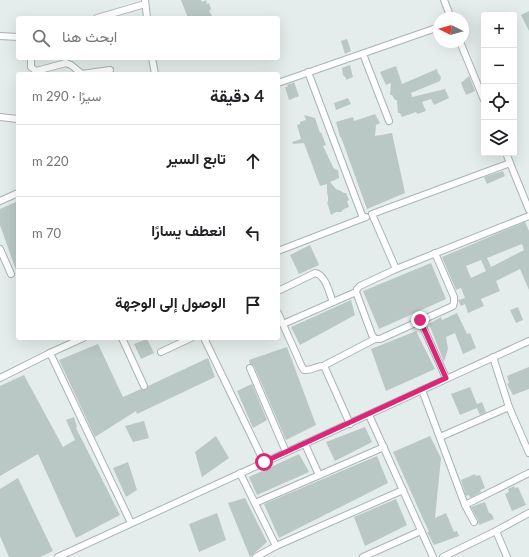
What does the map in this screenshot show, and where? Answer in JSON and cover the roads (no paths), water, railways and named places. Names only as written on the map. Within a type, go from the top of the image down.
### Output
[{"type":"street","points":[[444,0],[448,12]]},
{"type":"street","points":[[103,16],[145,2],[147,16]]},
{"type":"street","points":[[280,82],[433,29]]},
{"type":"street","points":[[0,36],[16,37]]},
{"type":"street","points":[[462,48],[481,93]]},
{"type":"street","points":[[363,54],[389,121]]},
{"type":"street","points":[[31,60],[31,67],[36,71],[66,63],[80,72]]},
{"type":"street","points":[[152,60],[154,72]]},
{"type":"street","points":[[96,72],[110,70]]},
{"type":"street","points":[[308,72],[363,218]]},
{"type":"street","points":[[0,117],[16,119]]},
{"type":"street","points":[[507,156],[529,210]]},
{"type":"street","points":[[280,250],[372,214],[510,163]]},
{"type":"street","points":[[0,201],[16,194]]},
{"type":"street","points":[[372,214],[396,269]]},
{"type":"street","points":[[283,324],[356,292],[360,286],[396,269],[529,216]]},
{"type":"street","points":[[0,249],[11,274]]},
{"type":"street","points":[[280,317],[304,370],[323,366],[375,339],[380,339],[452,306],[454,302],[435,253]]},
{"type":"street","points":[[280,290],[315,273],[320,274],[323,277],[333,302]]},
{"type":"street","points":[[356,292],[372,335],[375,339]]},
{"type":"street","points":[[420,320],[446,378]]},
{"type":"street","points":[[0,378],[79,340]]},
{"type":"street","points":[[123,340],[144,386]]},
{"type":"street","points":[[161,352],[187,340]]},
{"type":"street","points":[[205,340],[264,462]]},
{"type":"street","points":[[58,557],[529,341]]},
{"type":"street","points":[[50,353],[131,523]]},
{"type":"street","points":[[493,357],[509,407],[529,453]]},
{"type":"street","points":[[323,366],[350,424]]},
{"type":"street","points":[[250,368],[286,452]]},
{"type":"street","points":[[422,390],[474,522]]},
{"type":"street","points":[[440,437],[509,407]]},
{"type":"street","points":[[369,415],[433,557]]},
{"type":"street","points":[[305,444],[319,475]]},
{"type":"street","points":[[255,503],[384,447]]},
{"type":"street","points":[[240,473],[276,546]]},
{"type":"street","points":[[466,504],[529,473]]},
{"type":"street","points":[[255,557],[276,546],[403,490]]},
{"type":"street","points":[[443,557],[529,513]]},
{"type":"street","points":[[363,557],[422,531]]},
{"type":"street","points":[[496,531],[507,557]]}]
